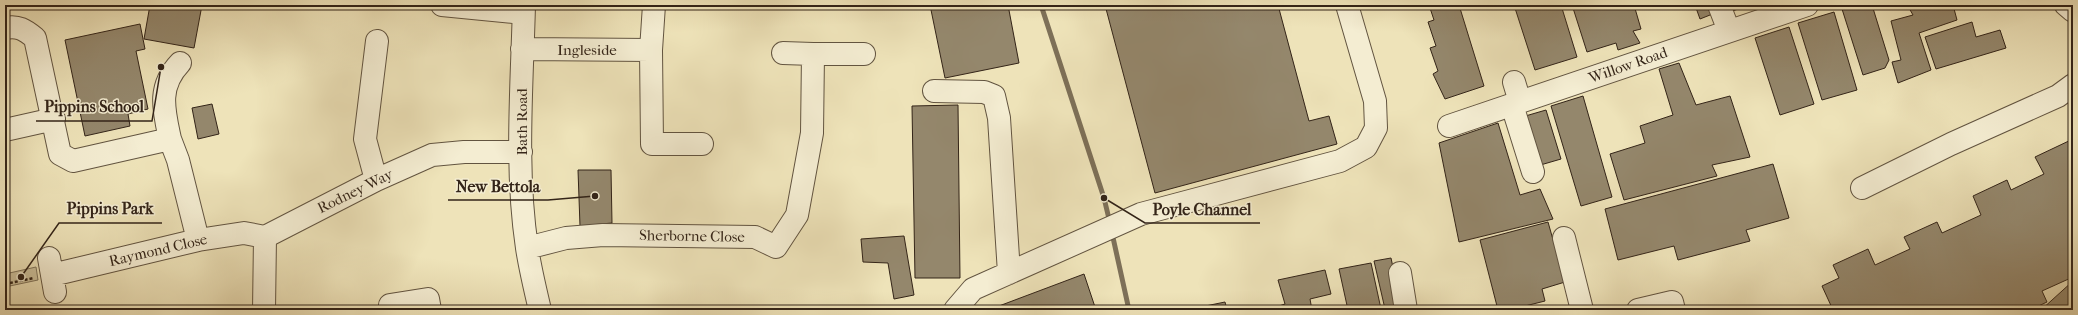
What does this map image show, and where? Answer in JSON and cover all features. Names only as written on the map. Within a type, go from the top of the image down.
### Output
[{"type":"street","points":[[442,5],[524,9]]},
{"type":"street","points":[[654,5],[651,50],[652,144],[702,144]]},
{"type":"street","points":[[955,310],[973,289],[1141,214],[1340,161],[1366,147],[1376,128],[1375,102],[1347,5]]},
{"type":"street","points":[[1720,5],[1729,31]]},
{"type":"street","name":"Willow Road","points":[[1449,126],[1515,96],[1729,31],[1807,5]]},
{"type":"street","points":[[2066,5],[2073,11]]},
{"type":"street","name":"Bath Road","points":[[524,9],[522,50],[522,195],[527,248],[540,310]]},
{"type":"street","points":[[5,28],[13,26],[24,29],[35,38],[54,119],[60,154],[73,161],[170,140]]},
{"type":"street","points":[[376,180],[365,139],[377,41]]},
{"type":"street","name":"Ingleside","points":[[522,50],[651,50]]},
{"type":"street","points":[[783,53],[864,54]]},
{"type":"street","name":"Sherborne Close","points":[[527,248],[566,238],[603,235],[755,237],[776,247],[797,215],[812,133],[813,54]]},
{"type":"street","points":[[180,63],[170,73],[163,105],[170,140],[178,160],[198,240]]},
{"type":"street","points":[[1862,188],[1951,144],[2058,96],[2073,85]]},
{"type":"street","points":[[934,90],[984,92],[994,96],[999,118],[1009,273]]},
{"type":"street","points":[[1515,96],[1533,172]]},
{"type":"street","points":[[5,130],[54,119]]},
{"type":"street","name":"Rodney Way","points":[[265,237],[376,180],[432,155],[464,152],[521,152]]},
{"type":"street","name":"Raymond Close","points":[[52,275],[198,240],[244,233],[265,237]]},
{"type":"street","points":[[264,310],[265,237]]},
{"type":"street","points":[[1564,238],[1582,310]]},
{"type":"street","points":[[1400,273],[1406,310]]},
{"type":"street","points":[[390,305],[428,300],[430,310]]},
{"type":"street","points":[[1638,310],[1673,306]]},
{"type":"path","points":[[5,284],[14,282]]},
{"type":"shaded area","points":[[36,267],[38,280],[5,287],[5,274]]},
{"type":"building","points":[[150,5],[202,5],[194,48],[144,39]]},
{"type":"building","points":[[930,5],[1008,5],[1019,63],[945,78]]},
{"type":"building","points":[[1105,5],[1278,5],[1309,121],[1329,116],[1337,144],[1155,193]]},
{"type":"building","points":[[1429,5],[1459,5],[1484,86],[1445,99],[1433,74],[1438,71],[1430,48],[1436,46],[1428,22],[1434,20]]},
{"type":"building","points":[[1514,5],[1561,5],[1577,57],[1535,70]]},
{"type":"building","points":[[1584,5],[1597,5],[1598,7],[1634,5],[1641,29],[1633,31],[1640,43],[1618,50],[1616,43],[1587,52],[1573,8]]},
{"type":"building","points":[[1695,5],[1712,5],[1715,13],[1700,19]]},
{"type":"building","points":[[1730,5],[1751,5],[1732,11]]},
{"type":"building","points":[[1856,5],[1872,5],[1889,60],[1885,68],[1863,75],[1842,9]]},
{"type":"building","points":[[1917,5],[1953,5],[1957,20],[1919,33],[1931,70],[1898,83],[1892,62],[1901,60],[1891,21],[1913,15],[1909,8]]},
{"type":"building","points":[[1834,12],[1857,90],[1822,100],[1798,23]]},
{"type":"building","points":[[1972,22],[1976,37],[2000,30],[2006,48],[1936,69],[1925,37]]},
{"type":"building","points":[[140,24],[145,49],[136,51],[148,109],[128,114],[130,126],[85,136],[65,40]]},
{"type":"building","points":[[1789,27],[1814,104],[1780,115],[1755,38]]},
{"type":"building","points":[[1679,63],[1696,105],[1730,96],[1750,157],[1712,165],[1717,176],[1624,200],[1610,154],[1645,143],[1640,126],[1673,115],[1659,69]]},
{"type":"building","points":[[1583,96],[1612,197],[1581,206],[1551,106]]},
{"type":"building","points":[[212,104],[219,134],[198,139],[192,108]]},
{"type":"building","points":[[958,105],[960,278],[915,278],[912,106]]},
{"type":"building","points":[[1546,110],[1561,159],[1537,166],[1522,117]]},
{"type":"building","points":[[1498,123],[1520,195],[1540,189],[1553,219],[1459,242],[1439,143]]},
{"type":"building","points":[[2073,139],[2073,277],[2042,291],[2047,302],[2030,310],[1833,310],[1822,286],[1839,278],[1833,265],[1868,249],[1875,265],[1910,249],[1904,237],[1937,222],[1942,233],[1981,215],[1973,196],[2007,180],[2011,190],[2044,174],[2035,157]]},
{"type":"building","points":[[1773,164],[1789,218],[1746,230],[1750,241],[1678,260],[1674,246],[1618,260],[1605,209]]},
{"type":"building","points":[[578,170],[611,170],[612,223],[580,226]]},
{"type":"building","points":[[1548,222],[1565,282],[1542,289],[1545,301],[1509,310],[1498,310],[1480,240]]},
{"type":"building","points":[[904,236],[914,295],[894,299],[888,263],[863,262],[861,239]]},
{"type":"building","points":[[1391,258],[1401,305],[1385,309],[1374,261]]},
{"type":"building","points":[[1371,263],[1381,309],[1348,310],[1339,269]]},
{"type":"building","points":[[1325,270],[1331,294],[1310,299],[1312,310],[1266,310],[1285,304],[1278,280]]},
{"type":"building","points":[[1084,274],[1096,310],[991,310],[991,309]]},
{"type":"building","points":[[2073,281],[2073,310],[2041,310]]},
{"type":"building","points":[[1225,302],[1227,310],[1186,310]]},
{"type":"building","points":[[1813,307],[1814,310],[1799,310]]},
{"type":"waterway","points":[[1041,5],[1104,198],[1110,223]]},
{"type":"waterway","points":[[1112,233],[1129,310]]},
{"type":"waterway","points":[[5,302],[5,310]]},
{"type":"place","name":"Pippins School","points":[[161,67]]},
{"type":"place","name":"New Bettola","points":[[595,196]]},
{"type":"place","name":"Poyle Channel","points":[[1104,198]]},
{"type":"place","name":"Pippins Park","points":[[21,277]]}]
